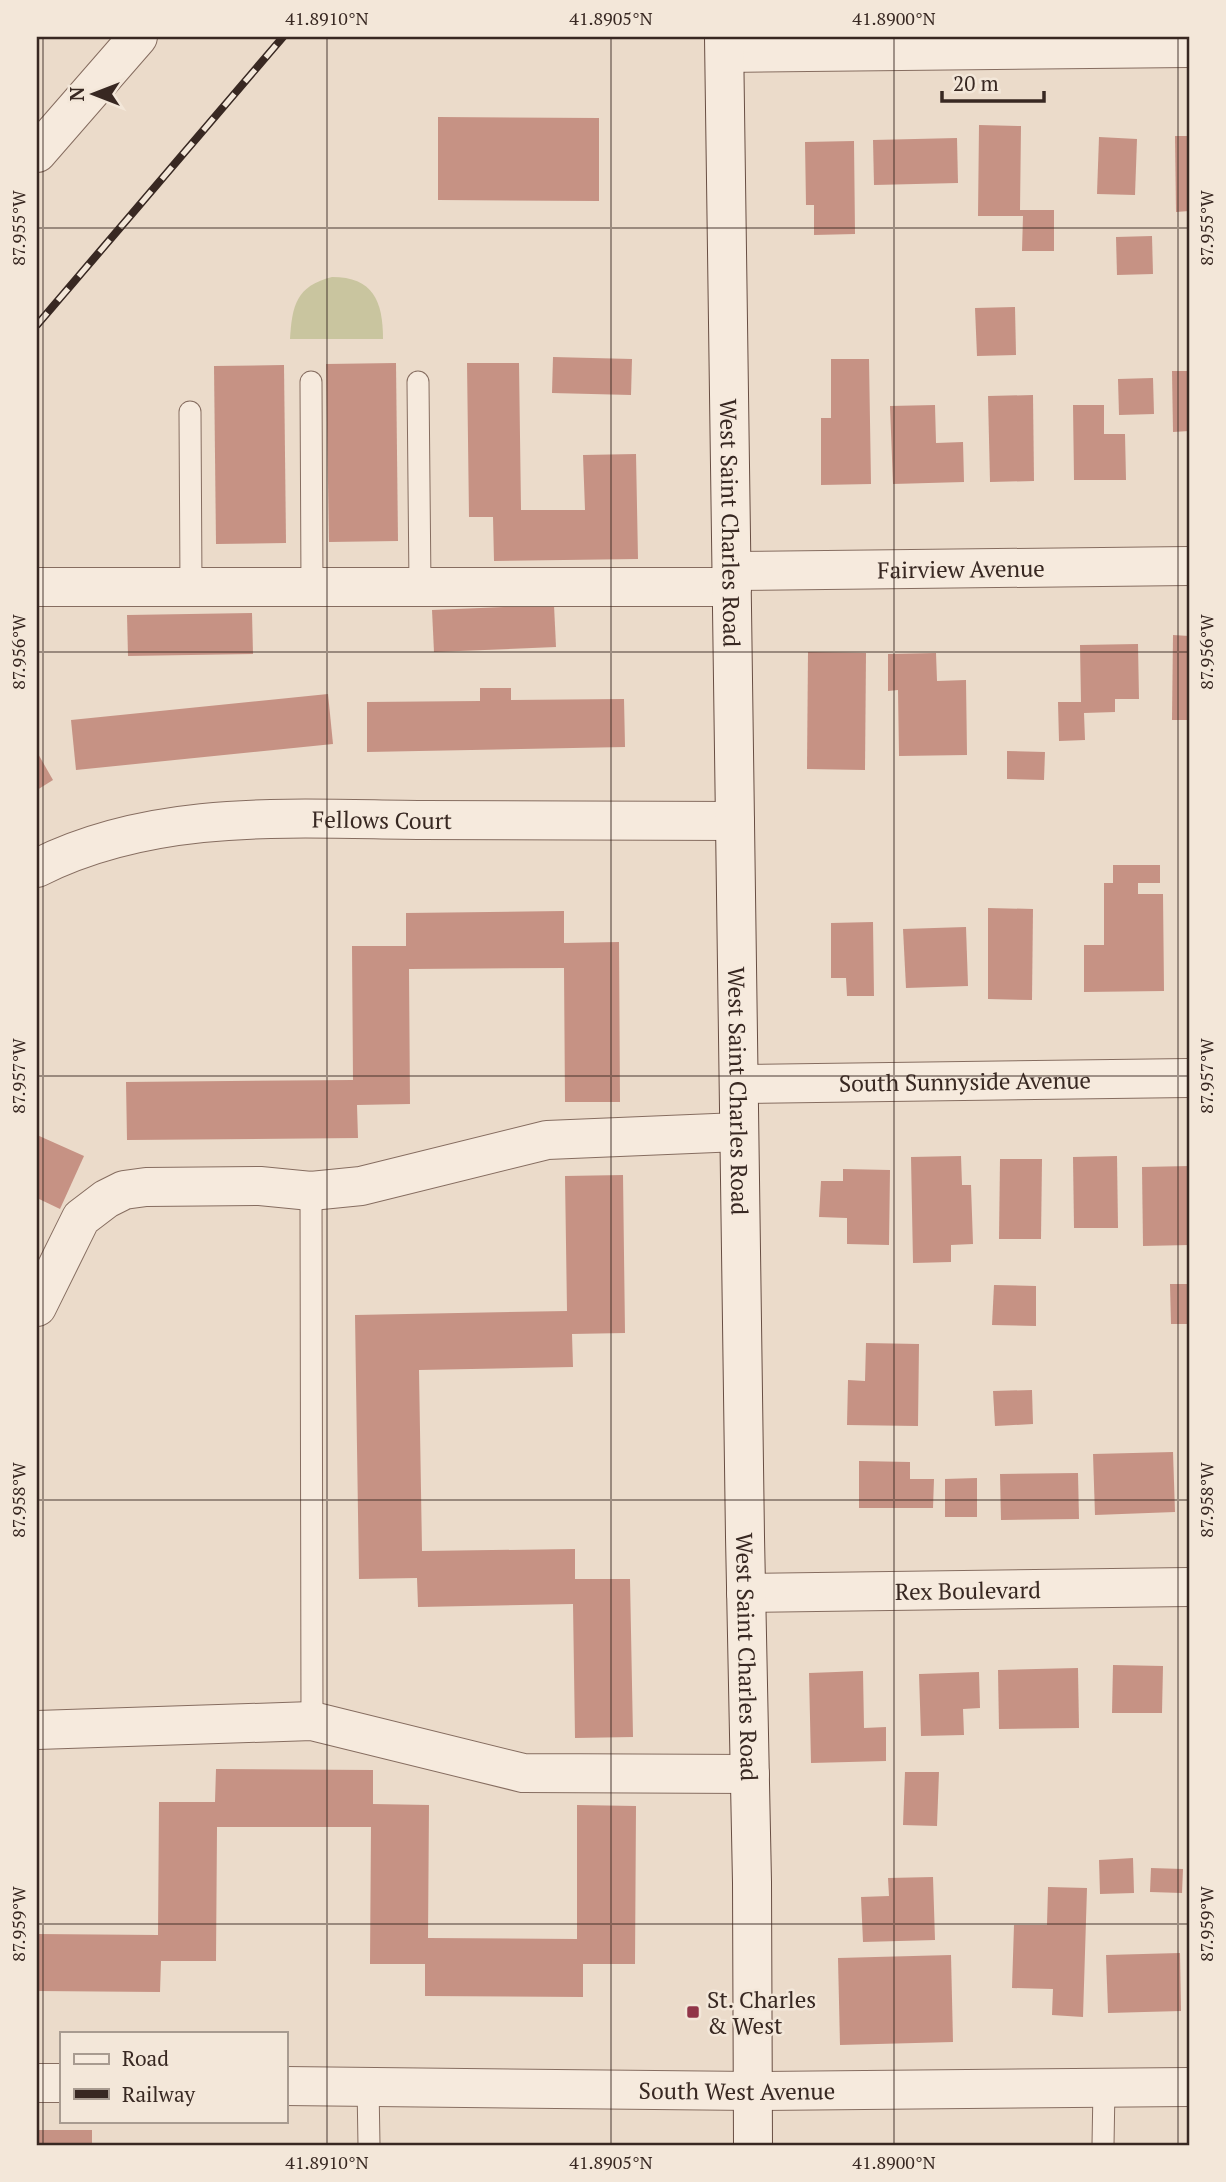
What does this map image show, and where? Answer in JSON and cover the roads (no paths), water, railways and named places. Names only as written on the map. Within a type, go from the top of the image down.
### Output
[{"type":"street","points":[[37,153],[138,37]]},
{"type":"street","points":[[725,45],[1189,48]]},
{"type":"street","name":"West Saint Charles Road","points":[[725,45],[753,2145]]},
{"type":"street","name":"Fairview Avenue","points":[[732,579],[1189,566]]},
{"type":"street","points":[[37,587],[420,586],[732,579]]},
{"type":"street","name":"Fellows Court","points":[[37,868],[86,847],[132,833],[192,822],[284,819],[735,821]]},
{"type":"street","name":"South Sunnyside Avenue","points":[[739,1084],[1189,1078]]},
{"type":"street","points":[[37,1307],[81,1218],[106,1199],[124,1190],[146,1186],[260,1186],[311,1191],[361,1186],[547,1140],[739,1132]]},
{"type":"street","name":"Rex Boulevard","points":[[746,1593],[1189,1587]]},
{"type":"street","points":[[37,1730],[312,1721],[523,1773],[750,1774]]},
{"type":"street","points":[[37,2083],[60,2083]]},
{"type":"street","name":"South West Avenue","points":[[287,2085],[752,2091],[1189,2087]]},
{"type":"lane","points":[[311,382],[312,586]]},
{"type":"lane","points":[[418,382],[420,586]]},
{"type":"lane","points":[[190,412],[191,586]]},
{"type":"lane","points":[[311,1191],[312,1721]]},
{"type":"lane","points":[[368,2087],[369,2145]]},
{"type":"lane","points":[[1103,2145],[1104,2088]]},
{"type":"railway","points":[[37,325],[283,37]]},
{"type":"place","name":"St. Charles & West","points":[[693,2012]]}]
